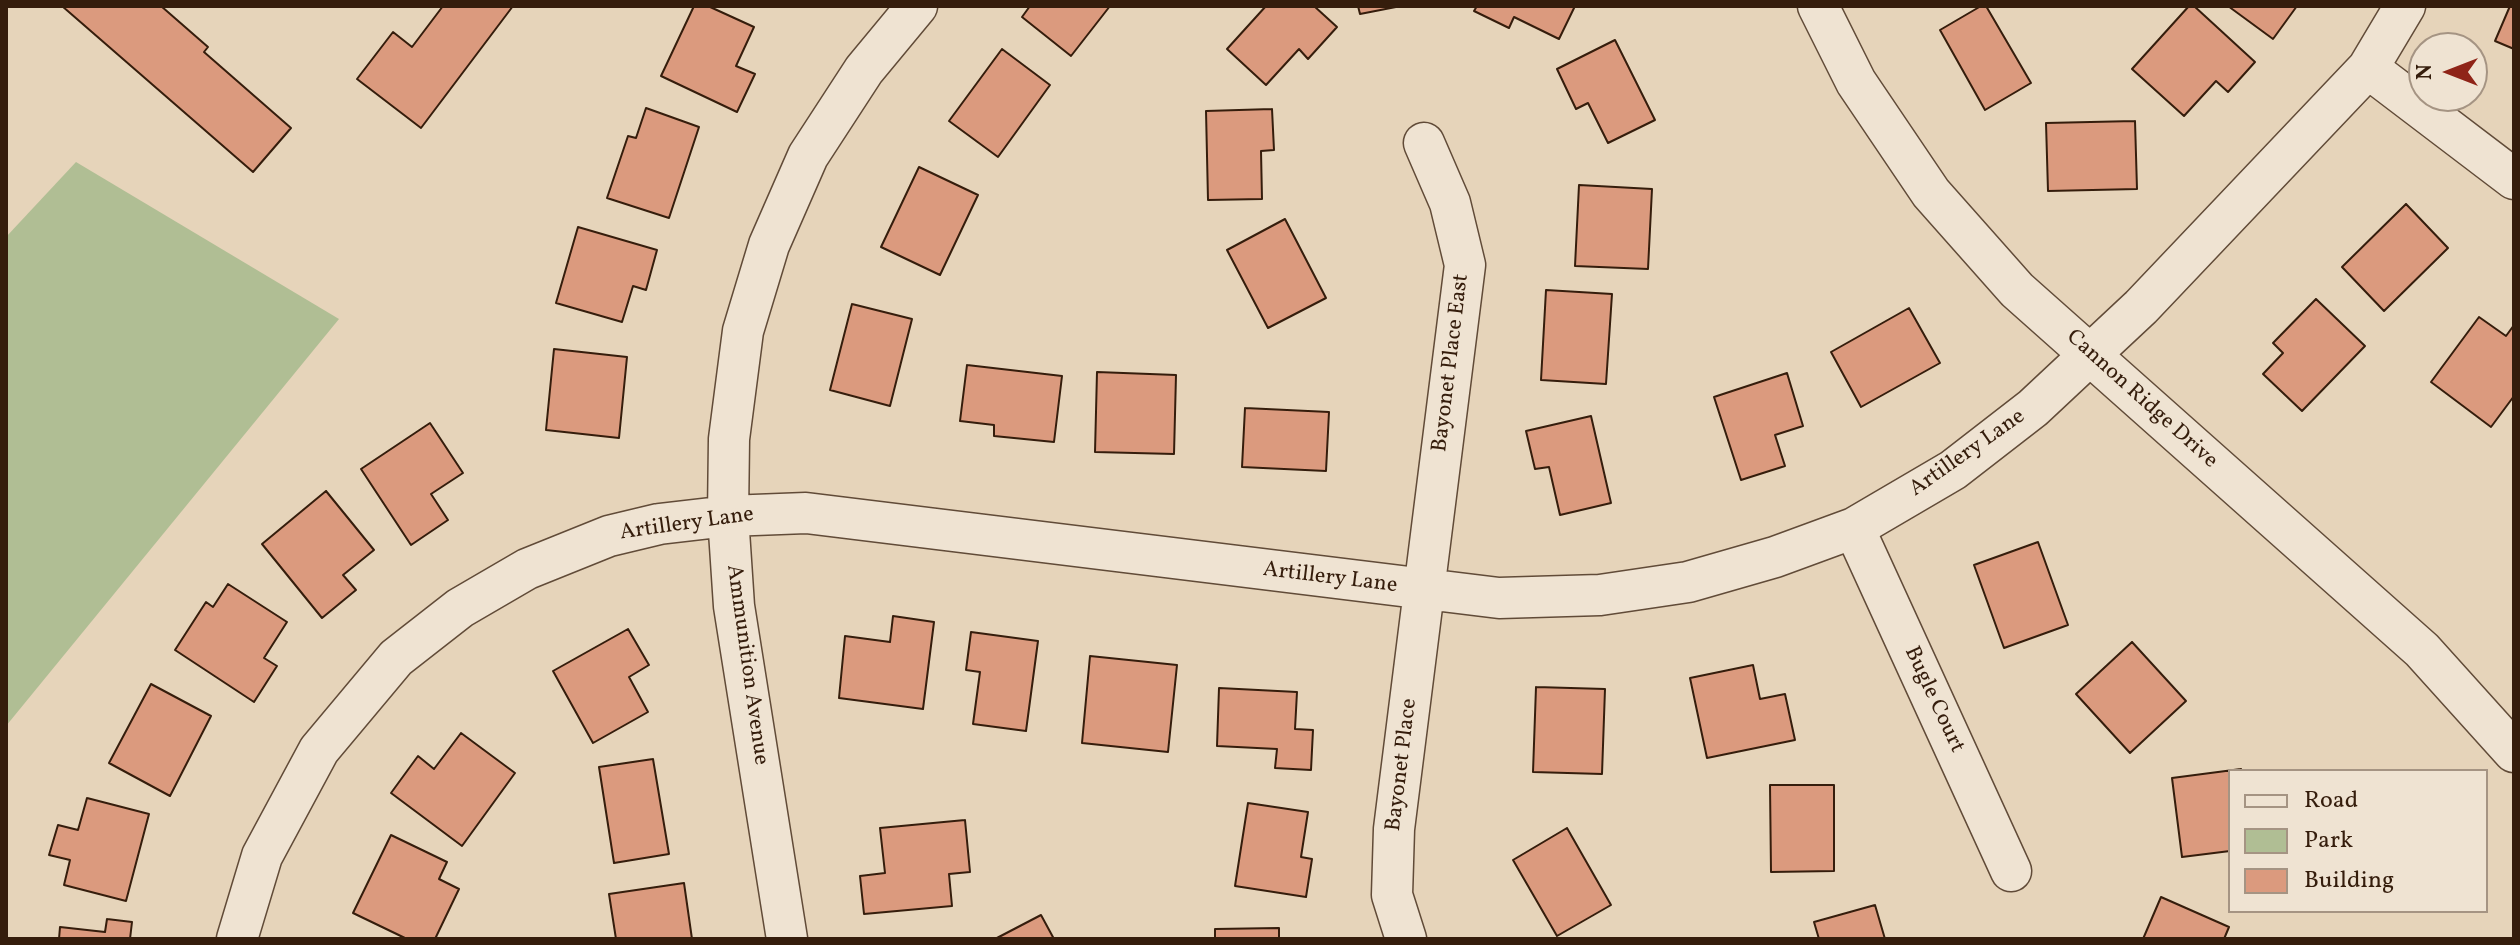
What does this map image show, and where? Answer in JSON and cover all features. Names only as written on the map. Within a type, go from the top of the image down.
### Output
[{"type":"street","name":"Ammunition Avenue","points":[[787,939],[734,606],[728,516],[729,439],[743,331],[769,245],[808,156],[864,70],[917,6]]},
{"type":"street","name":"Cannon Ridge Drive","points":[[1818,6],[1856,82],[1931,193],[2017,290],[2422,650],[2514,752]]},
{"type":"street","name":"Artillery Lane","points":[[237,939],[262,856],[319,750],[396,658],[460,608],[527,569],[609,536],[659,524],[728,516],[806,513],[1499,598],[1600,595],[1688,582],[1775,557],[1854,528],[1953,470],[2033,408],[2141,307],[2368,68],[2405,6]]},
{"type":"street","points":[[2368,68],[2514,179]]},
{"type":"street","name":"Bayonet Place East","points":[[1424,143],[1450,203],[1465,265],[1424,590]]},
{"type":"street","name":"Bugle Court","points":[[1854,528],[2011,871]]},
{"type":"street","name":"Bayonet Place","points":[[1406,939],[1392,895],[1394,829],[1424,590]]},
{"type":"green space","points":[[76,162],[339,319],[6,726],[6,237]]},
{"type":"building","points":[[62,6],[161,6],[208,47],[204,52],[291,128],[253,172]]},
{"type":"building","points":[[443,6],[513,6],[421,128],[357,79],[393,32],[412,47]]},
{"type":"building","points":[[694,6],[708,6],[754,27],[736,66],[755,74],[737,112],[661,76]]},
{"type":"building","points":[[1030,6],[1110,6],[1071,56],[1022,17]]},
{"type":"building","points":[[1266,6],[1314,6],[1337,27],[1308,59],[1299,49],[1266,85],[1227,49]]},
{"type":"building","points":[[1358,6],[1401,6],[1360,14]]},
{"type":"building","points":[[1477,6],[1575,6],[1559,39],[1514,17],[1509,28],[1474,11]]},
{"type":"building","points":[[1986,6],[2031,83],[1985,110],[1940,30]]},
{"type":"building","points":[[2189,6],[2194,6],[2255,62],[2228,92],[2216,81],[2184,116],[2132,69]]},
{"type":"building","points":[[2228,6],[2297,6],[2273,39]]},
{"type":"building","points":[[2510,6],[2514,6],[2514,49],[2495,41]]},
{"type":"building","points":[[1615,40],[1655,120],[1608,143],[1588,103],[1576,109],[1557,69]]},
{"type":"building","points":[[1002,49],[1050,85],[998,157],[949,121]]},
{"type":"building","points":[[646,108],[699,127],[669,218],[607,198],[628,136],[636,138]]},
{"type":"building","points":[[1272,109],[1274,150],[1261,151],[1262,199],[1208,200],[1206,111]]},
{"type":"building","points":[[2135,121],[2137,189],[2048,191],[2046,123]]},
{"type":"building","points":[[919,167],[978,195],[940,275],[881,247]]},
{"type":"building","points":[[1579,185],[1652,189],[1648,269],[1575,266]]},
{"type":"building","points":[[2406,204],[2448,248],[2384,311],[2342,267]]},
{"type":"building","points":[[1285,219],[1326,298],[1268,328],[1227,250]]},
{"type":"building","points":[[578,227],[657,250],[646,290],[633,286],[622,322],[556,303]]},
{"type":"building","points":[[1546,290],[1612,294],[1606,384],[1541,380]]},
{"type":"building","points":[[2316,299],[2365,346],[2302,411],[2263,374],[2283,353],[2273,343]]},
{"type":"building","points":[[852,304],[912,319],[890,406],[830,390]]},
{"type":"building","points":[[1909,308],[1940,363],[1861,407],[1831,352]]},
{"type":"building","points":[[2479,317],[2506,336],[2514,325],[2514,396],[2491,427],[2431,382]]},
{"type":"building","points":[[554,349],[627,357],[619,438],[546,430]]},
{"type":"building","points":[[967,365],[1062,376],[1054,442],[994,436],[994,425],[960,421]]},
{"type":"building","points":[[1097,372],[1176,375],[1174,454],[1095,452]]},
{"type":"building","points":[[1787,373],[1803,426],[1775,435],[1785,466],[1741,480],[1714,397]]},
{"type":"building","points":[[1245,408],[1329,412],[1326,471],[1242,467]]},
{"type":"building","points":[[1591,416],[1611,503],[1560,515],[1549,467],[1535,469],[1526,431]]},
{"type":"building","points":[[430,423],[463,473],[431,494],[448,520],[411,545],[361,469]]},
{"type":"building","points":[[326,491],[374,550],[343,575],[356,590],[322,618],[262,544]]},
{"type":"building","points":[[2038,542],[2068,625],[2004,648],[1974,565]]},
{"type":"building","points":[[228,584],[287,622],[264,658],[277,666],[254,702],[175,650],[206,602],[213,607]]},
{"type":"building","points":[[893,616],[934,622],[923,709],[839,698],[845,636],[890,642]]},
{"type":"building","points":[[628,629],[649,665],[629,677],[648,712],[593,743],[553,671]]},
{"type":"building","points":[[971,632],[1038,641],[1026,731],[973,724],[980,672],[966,670]]},
{"type":"building","points":[[2132,642],[2186,701],[2130,753],[2076,694]]},
{"type":"building","points":[[1090,656],[1177,665],[1168,752],[1082,743]]},
{"type":"building","points":[[1753,665],[1760,699],[1785,694],[1795,740],[1707,758],[1690,678]]},
{"type":"building","points":[[151,684],[211,716],[170,796],[109,763]]},
{"type":"building","points":[[1536,687],[1605,689],[1602,774],[1533,772]]},
{"type":"building","points":[[1219,688],[1297,692],[1295,729],[1313,730],[1311,770],[1275,768],[1277,749],[1217,746]]},
{"type":"building","points":[[461,733],[515,773],[462,846],[391,793],[418,756],[434,769]]},
{"type":"building","points":[[653,759],[669,854],[614,863],[599,767]]},
{"type":"building","points":[[2228,771],[2228,851],[2182,857],[2172,778]]},
{"type":"building","points":[[1770,785],[1834,785],[1834,871],[1771,872]]},
{"type":"building","points":[[87,798],[149,814],[126,901],[64,885],[70,860],[49,855],[58,825],[78,830]]},
{"type":"building","points":[[1248,803],[1308,812],[1301,857],[1312,859],[1306,897],[1235,886]]},
{"type":"building","points":[[965,820],[970,872],[949,874],[952,906],[864,914],[860,876],[885,873],[880,828]]},
{"type":"building","points":[[1567,828],[1611,905],[1557,936],[1513,860]]},
{"type":"building","points":[[391,835],[447,862],[439,879],[459,889],[435,939],[407,939],[353,913]]},
{"type":"building","points":[[684,883],[692,939],[616,939],[609,894]]},
{"type":"building","points":[[2161,897],[2229,927],[2224,939],[2143,939]]},
{"type":"building","points":[[1875,905],[1885,939],[1819,939],[1814,922]]},
{"type":"building","points":[[1041,915],[1054,939],[995,939]]},
{"type":"building","points":[[107,919],[132,922],[130,939],[59,939],[60,927],[105,932]]},
{"type":"building","points":[[1279,928],[1279,939],[1215,939],[1215,929]]}]
